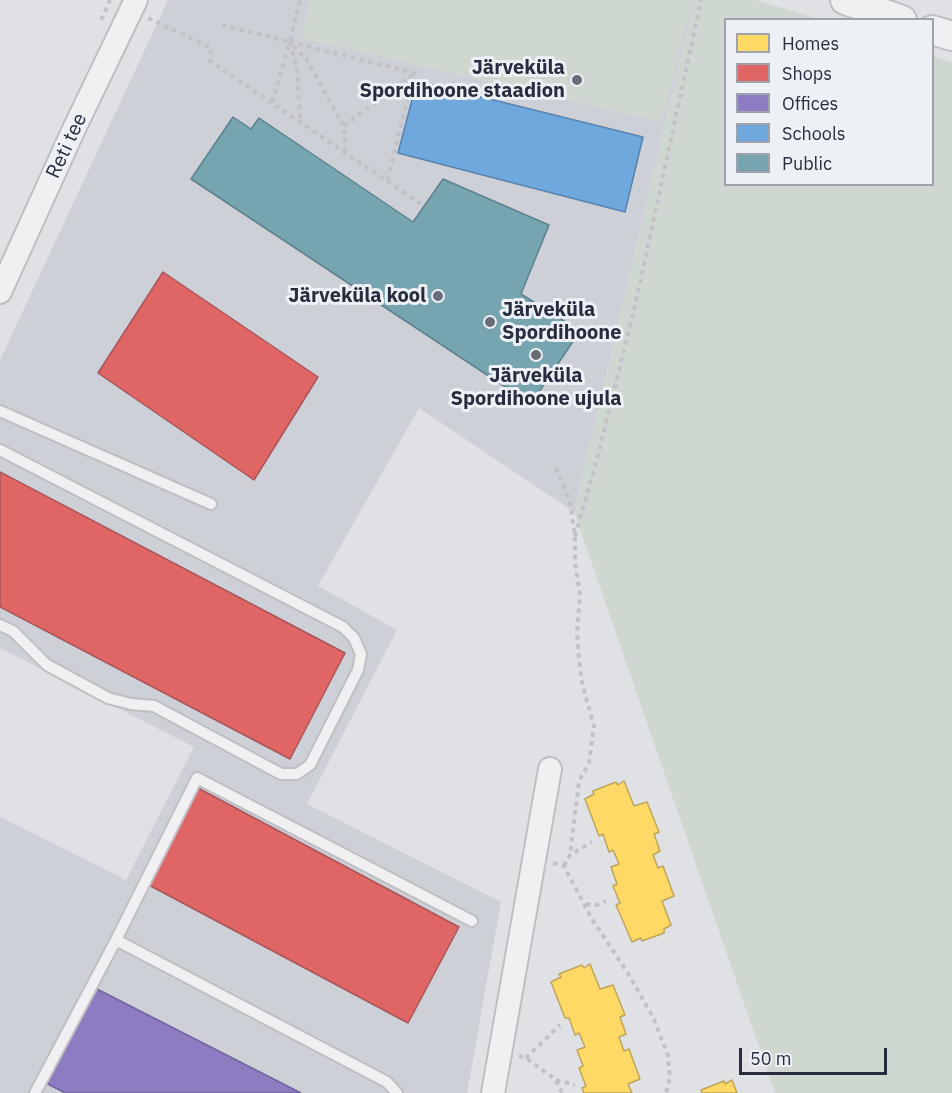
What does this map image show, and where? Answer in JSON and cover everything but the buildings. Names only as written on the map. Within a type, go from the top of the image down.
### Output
[{"type":"street","points":[[845,0],[897,18]]},
{"type":"street","name":"Reti tee","points":[[0,292],[74,129],[139,8]]},
{"type":"street","points":[[934,30],[952,36]]},
{"type":"street","points":[[493,1093],[550,769]]},
{"type":"lane","points":[[0,411],[211,504]]},
{"type":"lane","points":[[0,450],[342,627],[354,638],[362,654],[358,670],[310,765],[297,774],[281,774],[154,706],[131,704],[108,698],[47,665],[13,631],[0,625]]},
{"type":"lane","points":[[35,1093],[116,940],[197,777],[472,921]]},
{"type":"lane","points":[[116,940],[387,1082],[397,1093]]},
{"type":"path","points":[[272,102],[300,0]]},
{"type":"path","points":[[575,536],[597,459],[634,306],[701,0]]},
{"type":"path","points":[[139,8],[211,48],[210,61],[424,206]]},
{"type":"path","points":[[222,25],[414,73]]},
{"type":"path","points":[[290,42],[297,70],[300,120]]},
{"type":"path","points":[[290,42],[306,59],[344,126],[345,152]]},
{"type":"path","points":[[344,126],[414,73]]},
{"type":"path","points":[[387,181],[414,73]]},
{"type":"path","points":[[556,468],[570,502],[575,536],[574,562],[580,595],[577,632],[579,660],[582,683],[594,726],[589,763],[579,781],[570,855],[564,866]]},
{"type":"path","points":[[570,855],[592,842]]},
{"type":"path","points":[[534,858],[564,866],[592,919],[629,975],[654,1019],[668,1056],[670,1077],[666,1093]]},
{"type":"path","points":[[586,904],[597,905],[606,901]]},
{"type":"path","points":[[526,1058],[560,1024]]},
{"type":"path","points":[[500,1052],[526,1058],[556,1080],[575,1085]]},
{"type":"path","points":[[556,1080],[562,1093]]},
{"type":"shaded area","points":[[168,0],[694,0],[574,512],[419,408],[318,586],[397,630],[307,804],[501,902],[467,1093],[0,1093],[0,817],[126,880],[194,747],[0,648],[0,360]]},
{"type":"shaded area","name":"Järveküla Spordihoone staadion","points":[[311,0],[692,0],[662,122],[301,38]]},
{"type":"shaded area","points":[[694,0],[756,0],[815,18],[724,18],[724,186],[934,186],[934,56],[952,62],[952,1093],[775,1093],[574,512]]},
{"type":"place","name":"Järveküla Spordihoone staadion","points":[[577,80]]},
{"type":"place","name":"Järveküla kool","points":[[438,296]]},
{"type":"place","name":"Järveküla Spordihoone","points":[[490,322]]},
{"type":"place","name":"Järveküla Spordihoone ujula","points":[[536,355]]}]
